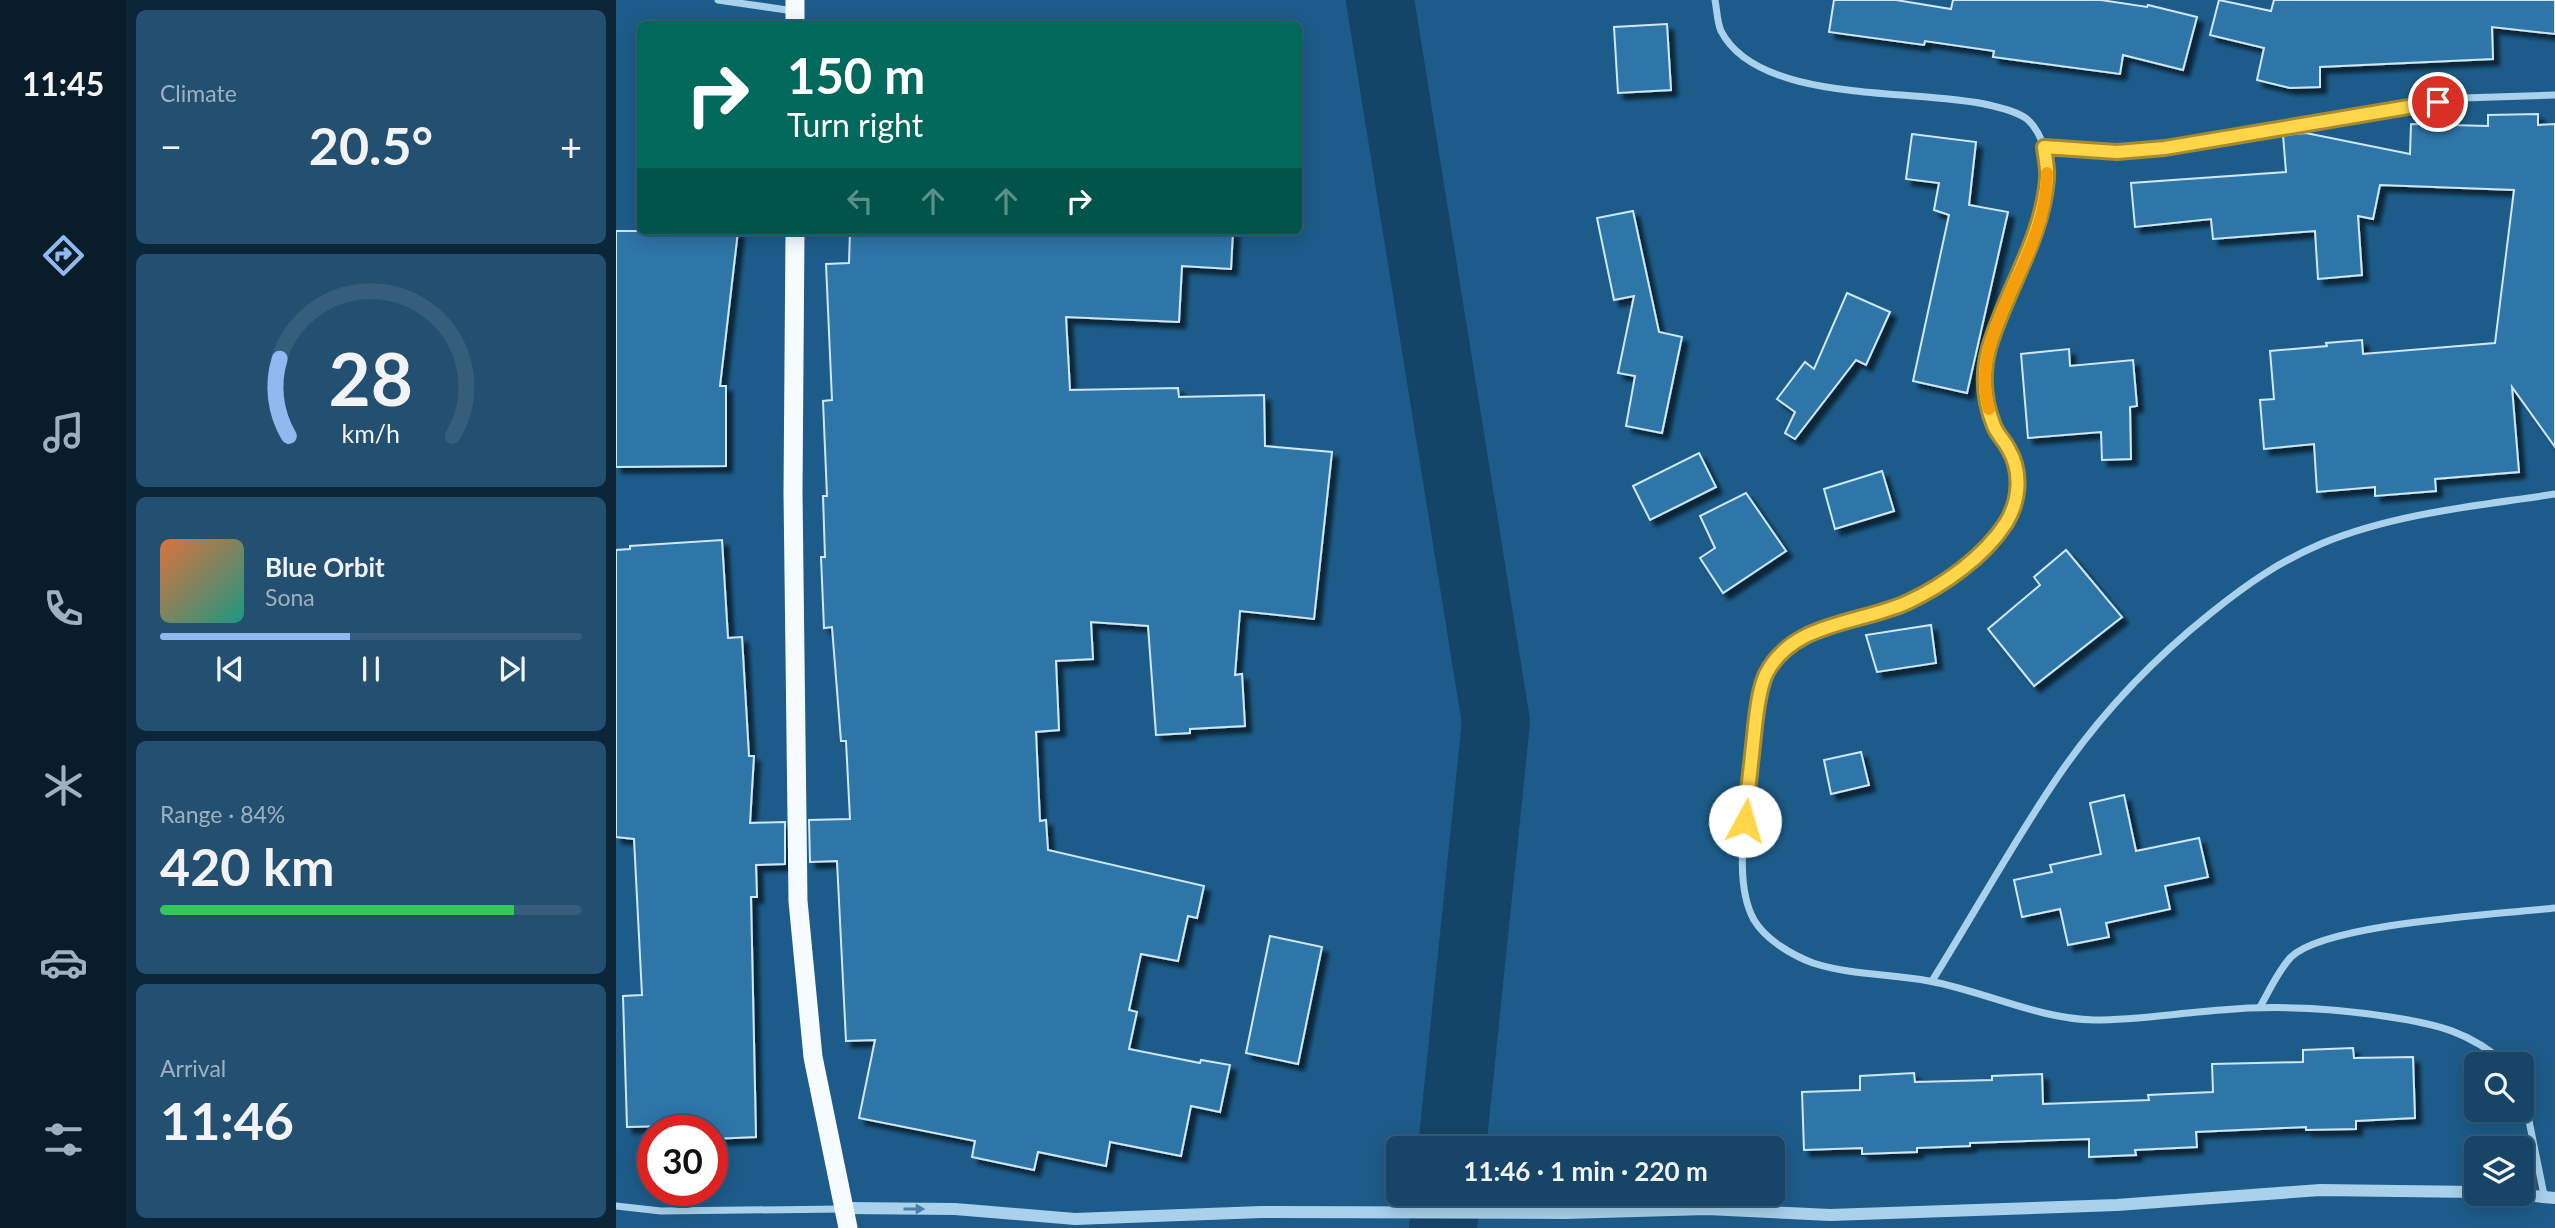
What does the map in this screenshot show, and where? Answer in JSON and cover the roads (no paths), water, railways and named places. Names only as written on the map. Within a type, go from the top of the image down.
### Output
[{"type":"highway","points":[[795,235],[793,492],[798,901],[813,1057],[847,1218]]},
{"type":"street","points":[[718,0],[795,12]]},
{"type":"street","points":[[1715,0],[1720,29],[1740,54],[1801,83],[1849,91],[1955,98],[2000,107],[2028,120],[2044,147],[2048,176],[2043,209],[2034,239],[1989,348],[1985,373],[1986,400],[1995,428],[2010,450],[2019,476],[2016,499],[2006,522],[1980,553],[1940,584],[1906,603],[1819,629],[1787,648],[1766,674],[1758,706],[1742,846],[1745,886],[1753,918],[1770,939],[1816,964],[1847,971],[1932,981],[2052,1014],[2085,1020],[2127,1020],[2260,1007],[2355,1011],[2458,1031],[2492,1052]]},
{"type":"street","points":[[2044,147],[2117,152],[2165,148],[2463,98],[2555,95]]},
{"type":"street","points":[[1932,981],[2057,778],[2084,741],[2132,684],[2175,642],[2256,577],[2322,543],[2390,520],[2555,494]]},
{"type":"street","points":[[2260,1007],[2274,981],[2292,957],[2312,943],[2403,924],[2555,908]]},
{"type":"street","points":[[2530,1122],[2550,1197]]},
{"type":"street","points":[[616,1206],[661,1211],[847,1218],[955,1209],[1072,1224],[1261,1212],[1565,1213],[1707,1209],[1830,1221],[2117,1205],[2320,1190],[2464,1192]]},
{"type":"waterway","points":[[1380,0],[1496,722],[1453,1136]]},
{"type":"waterway","points":[[1443,1228],[1446,1206]]}]
